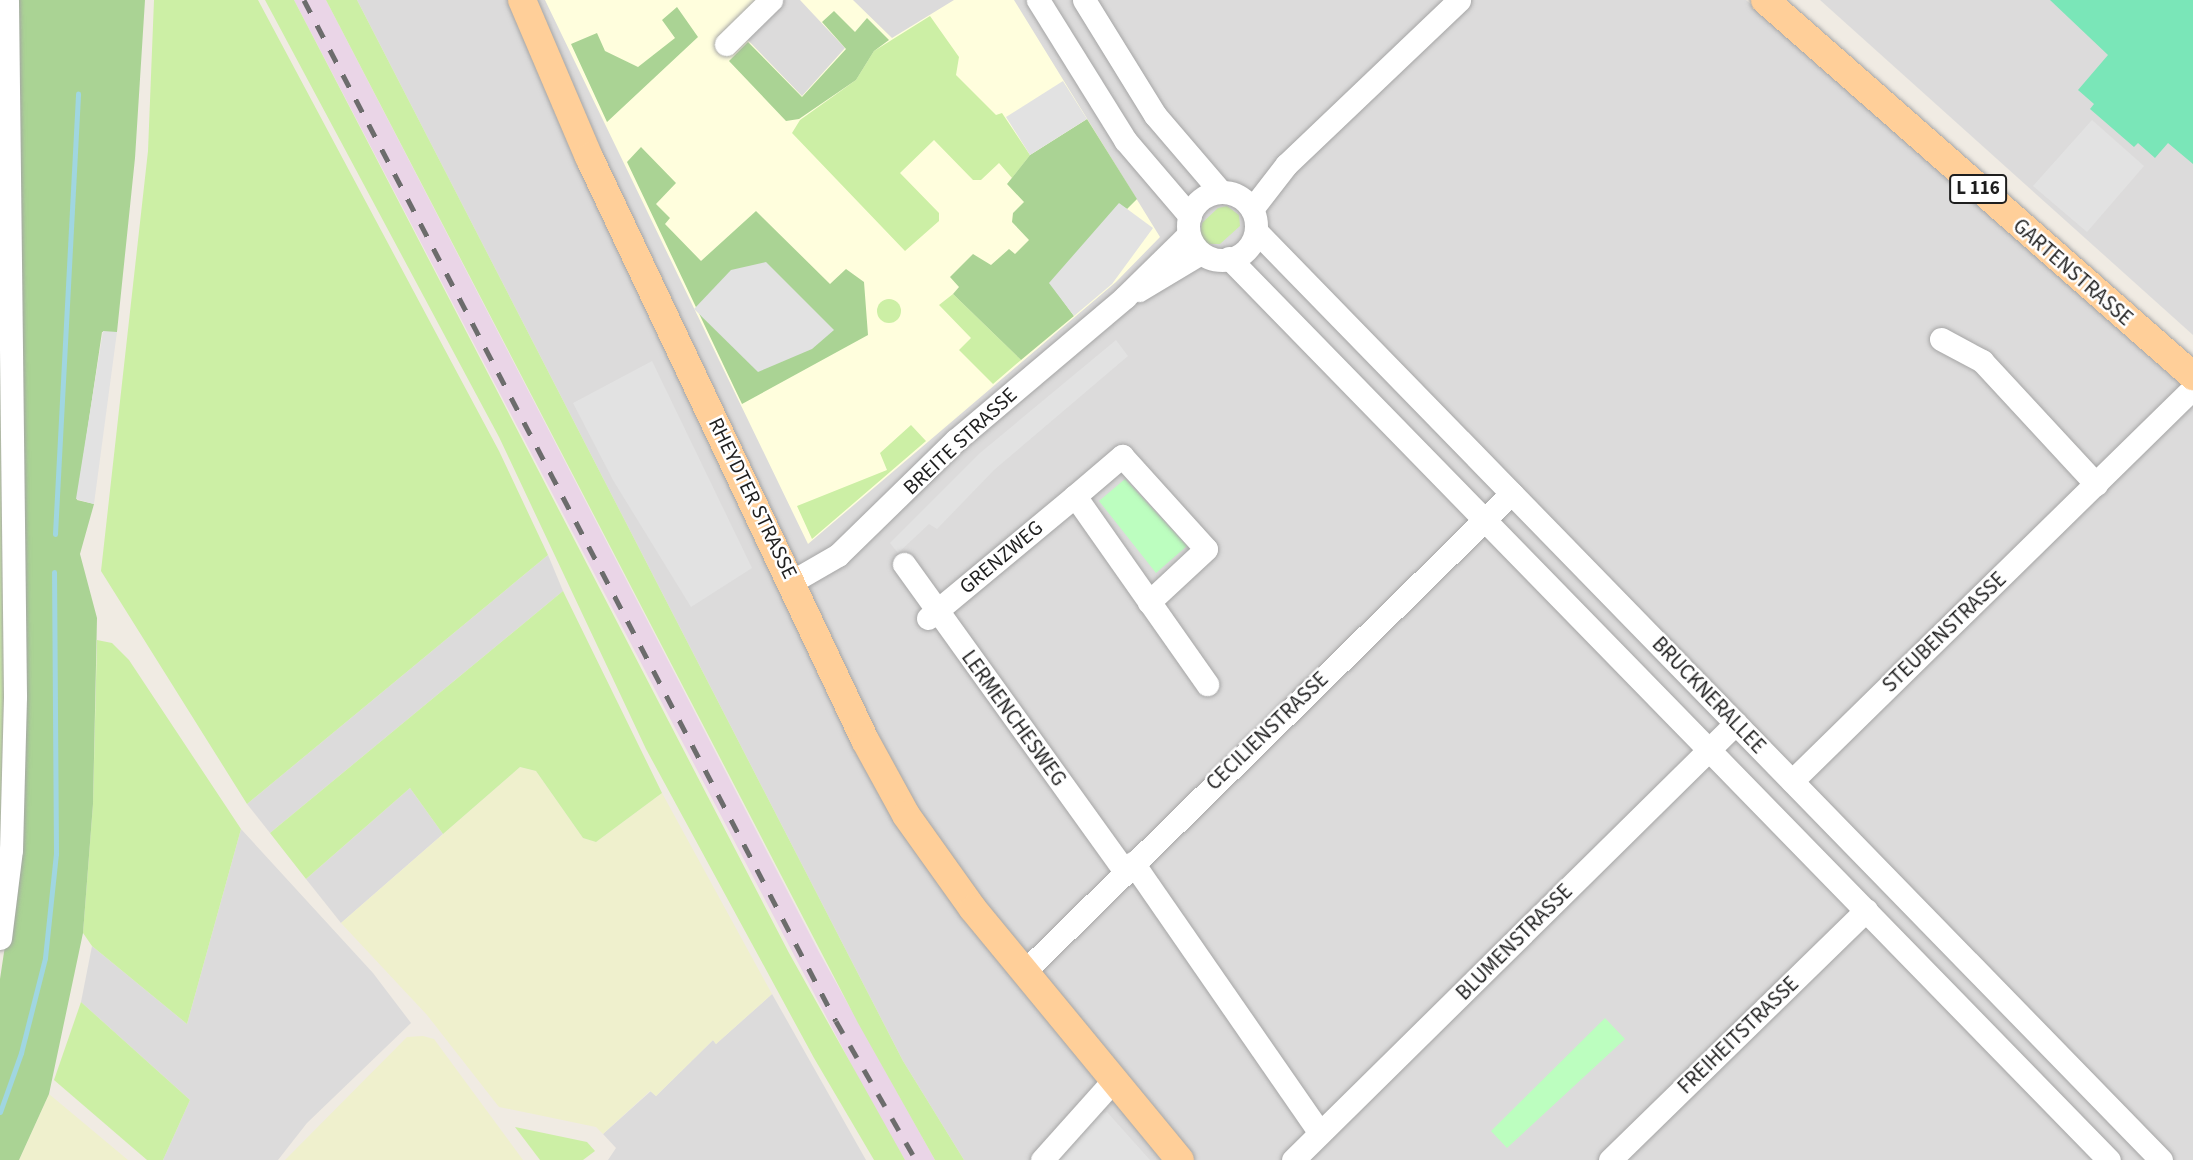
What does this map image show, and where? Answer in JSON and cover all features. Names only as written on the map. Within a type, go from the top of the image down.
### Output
[{"type":"main road","name":"RHEYDTER STRASSE","points":[[522,0],[589,157],[793,581],[865,740],[906,814],[937,862],[1180,1160]]},
{"type":"main road","name":"GARTENSTRASSE","points":[[1765,0],[2193,376]]},
{"type":"main road","name":"GARTENSTRASSE","points":[[1791,0],[2193,356]]},
{"type":"street","points":[[0,938],[11,850],[15,696],[7,0]]},
{"type":"street","points":[[726,44],[771,0]]},
{"type":"street","points":[[1038,0],[1125,140],[1192,235],[1214,260],[1229,258],[1243,207],[1459,0]]},
{"type":"street","name":"BRUCKNERALLEE","points":[[1084,0],[1155,115],[1511,493],[2161,1160]]},
{"type":"street","name":"BREITE STRASSE","points":[[793,581],[838,555],[956,440],[1125,297],[1156,283],[1192,235],[1203,201],[1243,207]]},
{"type":"street","name":"BRUCKNERALLEE","points":[[1229,258],[2109,1160]]},
{"type":"street","points":[[1941,339],[1982,361],[2096,484]]},
{"type":"street","name":"STEUBENSTRASSE","points":[[1792,781],[2193,388]]},
{"type":"street","name":"GRENZWEG","points":[[932,615],[1122,456],[1206,549],[1149,602]]},
{"type":"street","name":"CECILIENSTRASSE","points":[[1025,971],[1511,493]]},
{"type":"street","points":[[1075,496],[1207,684]]},
{"type":"street","name":"LERMENCHESWEG","points":[[904,564],[932,615],[1129,867],[1321,1133]]},
{"type":"street","name":"BLUMENSTRASSE","points":[[1293,1160],[1736,723]]},
{"type":"street","name":"FREIHEITSTRASSE","points":[[1610,1160],[1866,910]]},
{"type":"street","points":[[1042,1160],[1113,1081]]},
{"type":"shaded area","points":[[294,0],[326,0],[819,952],[935,1160],[905,1160],[874,1108]]},
{"type":"shaded area","points":[[357,0],[1746,0],[2193,395],[2193,1160],[964,1160],[903,1061]]},
{"type":"shaded area","points":[[545,0],[779,0],[743,35],[802,96],[845,48],[800,0],[853,0],[892,38],[954,0],[1014,0],[1160,237],[1116,282],[808,544]]},
{"type":"shaded area","points":[[1820,0],[2193,0],[2193,335]]},
{"type":"shaded area","points":[[1063,81],[1087,119],[1030,155],[1006,117]]},
{"type":"shaded area","points":[[2092,120],[2144,166],[2087,232],[2033,186]]},
{"type":"shaded area","points":[[1119,203],[1153,228],[1112,284],[1074,316],[1049,283]]},
{"type":"shaded area","points":[[766,262],[834,330],[812,349],[758,372],[694,309],[731,270]]},
{"type":"shaded area","points":[[103,331],[117,332],[94,504],[76,499]]},
{"type":"shaded area","points":[[1116,340],[1128,356],[994,470],[937,529],[929,524],[898,553],[890,543],[980,453]]},
{"type":"shaded area","points":[[652,361],[752,568],[691,607],[613,480],[573,403]]},
{"type":"shaded area","points":[[548,555],[563,591],[270,833],[247,804]]},
{"type":"shaded area","points":[[520,767],[536,771],[583,838],[596,842],[662,793],[772,994],[716,1044],[713,1040],[656,1096],[650,1091],[603,1134],[596,1127],[499,1107],[427,1015],[341,923]]},
{"type":"shaded area","points":[[410,788],[443,834],[341,923],[306,879]]},
{"type":"shaded area","points":[[241,829],[373,973],[411,1023],[307,1123],[278,1160],[163,1160],[190,1100],[81,1002],[92,946],[187,1024]]},
{"type":"shaded area","points":[[772,994],[866,1160],[608,1160],[616,1148],[603,1134],[651,1091],[656,1096],[713,1040],[716,1044]]},
{"type":"shaded area","points":[[423,1036],[434,1039],[523,1160],[285,1160],[407,1037]]},
{"type":"shaded area","points":[[49,1094],[128,1160],[19,1160]]},
{"type":"shaded area","points":[[1107,1112],[1150,1160],[1059,1160],[1100,1114]]},
{"type":"green space","points":[[13,0],[145,0],[135,158],[117,332],[102,332],[77,500],[94,504],[80,554],[97,618],[93,804],[83,933],[49,1094],[19,1160],[0,1160],[0,979],[9,919]]},
{"type":"green space","points":[[154,0],[258,0],[499,451],[548,555],[247,804],[101,571],[148,151]]},
{"type":"green space","points":[[265,0],[294,0],[789,953],[905,1160],[874,1160],[814,1058],[646,749],[499,437]]},
{"type":"green space","points":[[326,0],[357,0],[903,1061],[964,1160],[935,1160],[858,1023]]},
{"type":"green space","points":[[2050,0],[2193,0],[2193,164],[2168,143],[2155,158],[2138,143],[2134,147],[2090,109],[2094,104],[2078,90],[2108,55]]},
{"type":"green space","points":[[677,7],[698,37],[607,122],[571,44],[597,33],[605,51],[638,67],[675,38],[662,20]]},
{"type":"green space","points":[[834,11],[855,32],[867,18],[889,40],[874,51],[856,80],[799,119],[786,121],[729,61],[748,42],[802,97],[846,49],[822,22]]},
{"type":"green space","points":[[930,16],[959,57],[956,75],[996,115],[1002,113],[1030,155],[1012,178],[999,163],[981,180],[973,180],[934,140],[900,173],[939,213],[939,221],[905,251],[792,133],[800,120],[856,80],[874,51]]},
{"type":"green space","points":[[1087,119],[1137,199],[1127,209],[1119,204],[1050,283],[1074,316],[1021,360],[953,294],[959,287],[950,277],[973,254],[991,265],[1009,249],[1015,254],[1029,240],[1012,222],[1013,213],[1024,202],[1007,184],[1030,155]]},
{"type":"green space","points":[[641,147],[676,183],[656,204],[670,218],[665,224],[701,261],[756,211],[830,284],[846,269],[864,282],[868,335],[742,404],[627,162]]},
{"type":"green space","points":[[1227,206],[1239,215],[1240,226],[1220,244],[1206,244],[1200,237],[1202,223],[1218,208]]},
{"type":"green space","points":[[12,262],[0,913],[0,264]]},
{"type":"green space","points":[[953,294],[1021,360],[993,384],[959,350],[971,338],[939,305]]},
{"type":"green space","points":[[889,299],[898,302],[901,311],[898,320],[889,323],[880,320],[877,311],[880,302]]},
{"type":"green space","points":[[911,425],[926,441],[812,539],[797,506],[887,470],[880,453]]},
{"type":"green space","points":[[1125,479],[1187,546],[1156,573],[1099,501]]},
{"type":"green space","points":[[563,591],[662,793],[596,842],[583,838],[536,771],[520,767],[443,834],[410,788],[306,879],[270,833]]},
{"type":"green space","points":[[97,640],[112,643],[129,660],[241,829],[187,1024],[92,946],[83,933],[93,804]]},
{"type":"green space","points":[[81,1002],[190,1100],[163,1160],[147,1160],[54,1080]]},
{"type":"green space","points":[[1605,1018],[1625,1039],[1507,1148],[1491,1131]]},
{"type":"green space","points":[[515,1127],[587,1142],[595,1151],[583,1160],[540,1160]]},
{"type":"waterway","points":[[55,534],[78,94]]},
{"type":"waterway","points":[[0,1112],[21,1053],[45,958],[56,854],[54,572]]},
{"type":"railway","points":[[304,0],[836,1021],[916,1160]]}]
